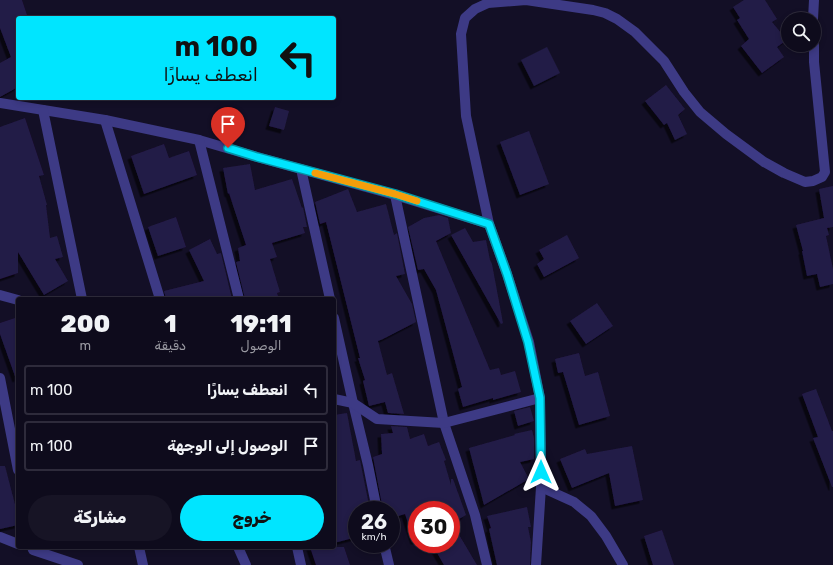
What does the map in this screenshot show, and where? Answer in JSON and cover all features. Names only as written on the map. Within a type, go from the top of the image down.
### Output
[{"type":"street","points":[[536,565],[541,487],[540,398],[528,342],[507,274],[489,224],[466,116],[461,34],[465,18],[475,9],[488,3],[526,0],[605,13],[617,19],[635,32],[664,60],[684,92],[700,112],[726,134],[764,162],[804,182],[813,181],[822,177],[825,172],[814,52]]},
{"type":"street","points":[[813,12],[814,0]]},
{"type":"street","points":[[0,103],[105,120],[198,140],[395,194],[489,224]]},
{"type":"street","points":[[43,110],[82,297]]},
{"type":"street","points":[[105,120],[159,297]]},
{"type":"street","points":[[198,140],[238,297]]},
{"type":"street","points":[[302,169],[330,297]]},
{"type":"street","points":[[395,194],[444,423],[475,515],[487,565]]},
{"type":"street","points":[[0,295],[16,299]]},
{"type":"street","points":[[336,327],[375,501]]},
{"type":"street","points":[[0,378],[16,460]]},
{"type":"street","points":[[336,399],[353,403],[377,419],[444,423],[540,398]]},
{"type":"street","points":[[541,487],[574,502],[591,516],[606,536],[623,565]]},
{"type":"street","points":[[0,537],[16,543]]},
{"type":"street","points":[[33,549],[78,565]]},
{"type":"street","points":[[139,549],[143,565]]},
{"type":"street","points":[[239,549],[246,565]]},
{"type":"street","points":[[297,549],[301,565]]},
{"type":"street","points":[[386,553],[389,565]]},
{"type":"building","points":[[0,0],[22,0],[27,16],[16,16],[16,88],[0,97],[0,63],[11,57],[0,28]]},
{"type":"building","points":[[744,0],[765,0],[777,19],[772,22],[781,33],[781,44],[777,47],[784,57],[762,73],[741,46],[749,39],[737,20],[740,18],[733,7]]},
{"type":"building","points":[[547,47],[560,73],[534,86],[521,60]]},
{"type":"building","points":[[666,85],[685,109],[678,115],[687,134],[675,140],[667,123],[664,125],[645,101]]},
{"type":"building","points":[[275,107],[289,111],[284,130],[269,126]]},
{"type":"building","points":[[25,118],[44,175],[39,176],[47,205],[50,238],[57,236],[63,257],[55,259],[68,281],[44,295],[18,252],[18,273],[0,279],[0,127]]},
{"type":"building","points":[[529,131],[549,184],[520,195],[500,142]]},
{"type":"building","points":[[164,144],[169,158],[189,151],[197,175],[144,194],[131,156]]},
{"type":"building","points":[[250,164],[255,190],[292,179],[302,208],[303,207],[307,227],[303,227],[305,233],[272,243],[277,257],[270,259],[280,292],[277,293],[278,297],[245,297],[236,262],[240,261],[238,248],[246,245],[229,193],[228,194],[223,168]]},
{"type":"building","points":[[833,186],[833,227],[827,228],[829,235],[826,236],[833,269],[833,284],[820,287],[817,274],[807,276],[803,251],[796,225],[824,218],[819,189]]},
{"type":"building","points":[[348,189],[357,212],[386,204],[394,235],[397,233],[405,274],[396,276],[412,304],[416,322],[378,341],[387,375],[392,373],[404,414],[388,413],[385,402],[369,406],[363,381],[365,380],[358,358],[360,358],[326,222],[320,224],[315,202]]},
{"type":"building","points":[[439,215],[448,218],[451,233],[436,241],[490,370],[499,368],[501,375],[515,371],[521,392],[493,400],[493,398],[463,407],[458,389],[462,387],[436,290],[424,269],[418,270],[408,227],[424,218]]},
{"type":"building","points":[[176,217],[186,247],[158,256],[148,227]]},
{"type":"building","points":[[465,228],[473,242],[486,240],[503,323],[501,324],[451,235]]},
{"type":"building","points":[[567,235],[579,258],[544,277],[537,264],[544,259],[539,250]]},
{"type":"building","points":[[210,239],[217,254],[221,253],[232,297],[166,297],[164,291],[204,281],[189,250]]},
{"type":"building","points":[[597,303],[613,326],[586,344],[570,321]]},
{"type":"building","points":[[16,318],[16,379],[0,334],[0,323]]},
{"type":"building","points":[[579,353],[585,376],[598,372],[610,416],[579,425],[563,372],[558,373],[555,359]]},
{"type":"building","points":[[816,389],[833,431],[833,487],[813,438],[818,437],[802,394]]},
{"type":"building","points":[[530,407],[534,421],[518,426],[514,411]]},
{"type":"building","points":[[347,413],[356,461],[360,460],[368,501],[348,501],[348,539],[336,542],[336,415]]},
{"type":"building","points":[[391,426],[407,427],[410,439],[424,434],[428,446],[439,442],[446,460],[444,461],[451,485],[451,479],[453,479],[466,515],[460,518],[460,501],[408,501],[408,523],[405,514],[400,516],[400,501],[381,501],[373,457],[382,454],[381,434],[393,433]]},
{"type":"building","points":[[532,430],[534,438],[534,459],[520,462],[529,479],[484,505],[469,448]]},
{"type":"building","points":[[632,446],[643,500],[615,506],[609,473],[572,488],[560,459],[585,449],[587,454]]},
{"type":"building","points":[[0,466],[5,466],[16,508],[16,525],[0,529]]},
{"type":"building","points":[[527,507],[531,527],[528,527],[531,542],[530,565],[497,565],[489,529],[491,528],[487,516]]},
{"type":"building","points":[[662,530],[674,565],[653,565],[644,536]]},
{"type":"building","points":[[460,536],[477,565],[444,565],[437,553],[460,553]]},
{"type":"building","points":[[336,547],[344,547],[350,565],[316,565],[311,549],[336,549]]},
{"type":"slow traffic","points":[[315,173],[417,201]]},
{"type":"route","points":[[228,148],[395,194],[489,224],[507,274],[528,342],[540,398],[541,472]]}]
